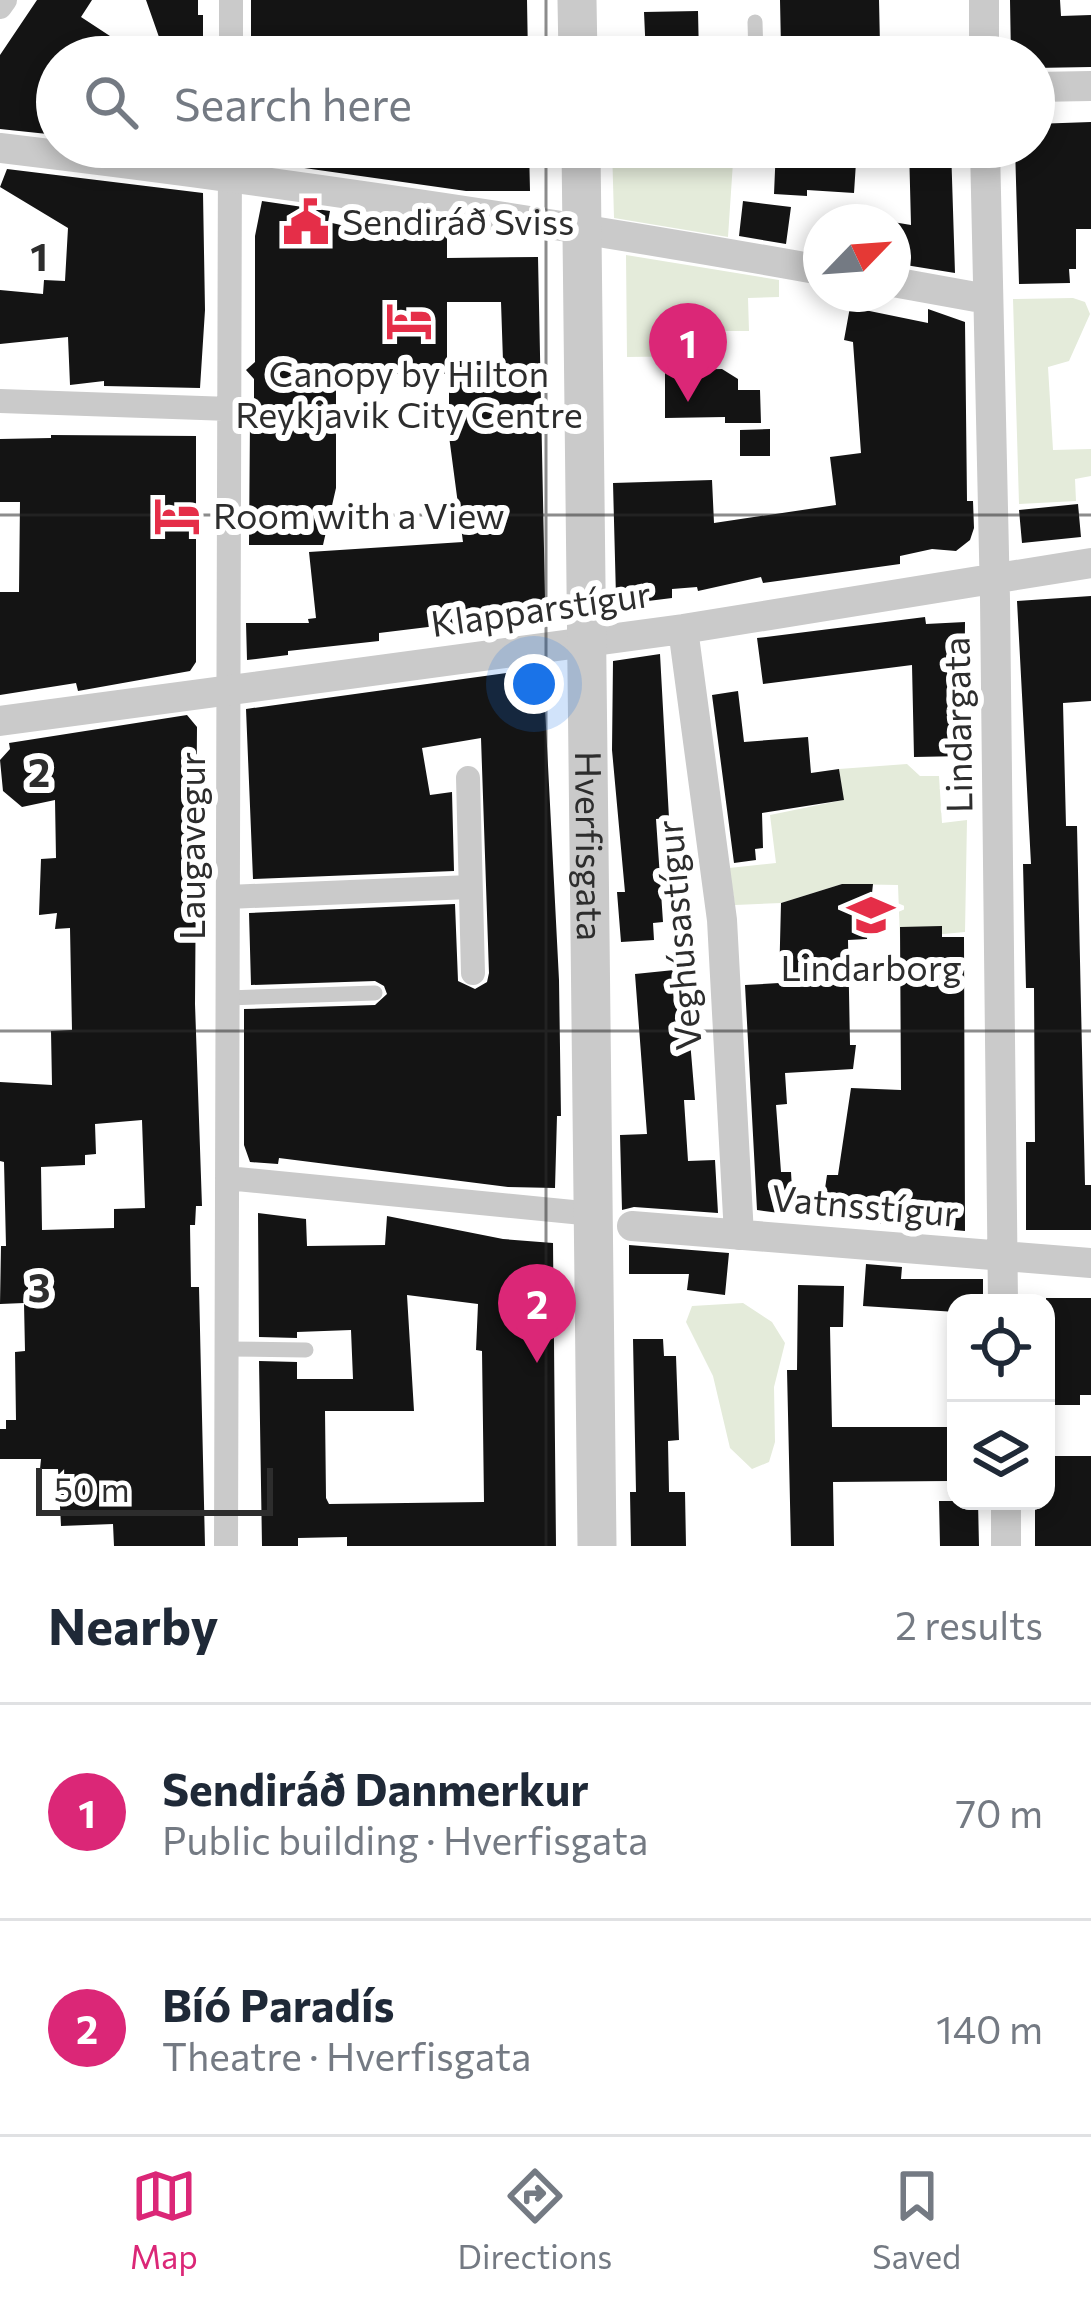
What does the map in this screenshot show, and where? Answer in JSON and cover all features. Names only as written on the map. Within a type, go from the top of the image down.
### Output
[{"type":"street","points":[[231,0],[231,36]]},
{"type":"street","points":[[577,0],[578,36]]},
{"type":"street","points":[[984,0],[984,36]]},
{"type":"street","points":[[1055,87],[1091,86]]},
{"type":"street","points":[[0,148],[36,150]]},
{"type":"street","name":"Laugavegur","points":[[226,1546],[230,168]]},
{"type":"street","points":[[267,168],[803,267]]},
{"type":"street","name":"Hverfisgata","points":[[581,168],[597,1546]]},
{"type":"street","name":"Lindargata","points":[[985,168],[1003,1294]]},
{"type":"street","points":[[911,285],[987,299]]},
{"type":"street","points":[[0,401],[230,409]]},
{"type":"street","name":"Klapparstígur","points":[[0,721],[683,629],[1091,563]]},
{"type":"street","name":"Veghúsastígur","points":[[683,629],[722,920],[739,1235]]},
{"type":"street","points":[[468,778],[473,973]]},
{"type":"street","points":[[228,897],[470,887]]},
{"type":"street","points":[[227,1178],[593,1214]]},
{"type":"street","name":"Vatnsstígur","points":[[632,1226],[1091,1263]]},
{"type":"street","points":[[1006,1510],[1006,1546]]},
{"type":"lane","points":[[755,22],[755,36]]},
{"type":"lane","points":[[227,998],[375,994]]},
{"type":"lane","points":[[226,1349],[306,1350]]},
{"type":"green space","points":[[613,168],[733,168],[728,237],[614,218]]},
{"type":"green space","points":[[626,255],[779,280],[779,297],[748,298],[749,331],[701,331],[702,356],[627,357]]},
{"type":"green space","points":[[1013,299],[1085,302],[1090,314],[1069,361],[1048,367],[1053,450],[1091,449],[1091,476],[1075,479],[1076,501],[1019,504]]},
{"type":"green space","points":[[907,764],[920,776],[939,776],[942,823],[967,820],[965,932],[900,938],[898,885],[842,884],[781,903],[735,905],[729,868],[776,863],[770,815],[843,800],[839,769]]},
{"type":"green space","points":[[743,1303],[772,1322],[785,1343],[774,1387],[775,1442],[769,1462],[752,1469],[730,1448],[713,1376],[686,1322],[692,1306]]},
{"type":"building","points":[[37,0],[92,0],[81,17],[110,36],[36,36],[36,133],[0,129],[0,55]]},
{"type":"building","points":[[146,0],[198,0],[203,36],[159,36]]},
{"type":"building","points":[[251,0],[527,0],[528,36],[251,36]]},
{"type":"building","points":[[780,0],[879,0],[880,36],[781,36]]},
{"type":"building","points":[[1010,0],[1060,0],[1061,16],[1091,15],[1091,67],[1055,68],[1055,36],[1011,36]]},
{"type":"building","points":[[698,11],[699,36],[645,36],[644,12]]},
{"type":"building","points":[[1091,122],[1091,229],[1076,229],[1076,269],[1069,269],[1070,283],[1019,284],[1016,168],[1055,168],[1055,123]]},
{"type":"building","points":[[304,168],[529,168],[530,191],[466,191]]},
{"type":"building","points":[[775,168],[856,168],[854,193],[774,194]]},
{"type":"building","points":[[910,168],[952,168],[955,273],[911,266]]},
{"type":"building","points":[[7,169],[203,193],[205,310],[200,388],[104,386],[104,381],[70,385],[68,337],[0,344],[0,290],[43,294],[44,280],[65,281],[68,228],[0,187]]},
{"type":"building","points":[[262,201],[330,211],[328,222],[345,226],[345,232],[447,232],[447,258],[538,257],[545,597],[535,614],[379,633],[379,641],[247,660],[246,623],[309,623],[308,619],[316,618],[309,552],[463,542],[449,436],[449,361],[503,361],[501,302],[447,302],[447,374],[336,374],[336,488],[323,545],[249,545],[254,379],[246,370],[255,362],[255,236]]},
{"type":"building","points":[[743,201],[791,207],[786,244],[739,236]]},
{"type":"building","points":[[928,309],[965,322],[967,501],[973,501],[974,528],[970,540],[956,551],[932,549],[900,556],[900,564],[763,583],[761,577],[698,591],[697,587],[672,589],[672,598],[624,604],[616,597],[613,483],[712,480],[714,523],[836,505],[830,457],[861,453],[853,342],[844,340],[849,312],[928,323]]},
{"type":"building","points":[[722,369],[738,379],[738,390],[760,390],[761,423],[725,423],[725,417],[665,418],[665,370]]},
{"type":"building","points":[[770,429],[770,456],[740,456],[740,430]]},
{"type":"building","points":[[196,436],[196,662],[190,671],[78,691],[76,683],[0,695],[0,592],[19,592],[20,502],[0,502],[0,439]]},
{"type":"building","points":[[1078,504],[1081,537],[1022,543],[1019,510]]},
{"type":"building","points":[[1091,596],[1091,701],[1063,703],[1066,826],[1077,826],[1085,1185],[1091,1185],[1091,1230],[1026,1230],[1026,1142],[1035,1142],[1034,988],[1026,988],[1023,864],[1031,864],[1017,601]]},
{"type":"building","points":[[925,617],[926,624],[965,622],[964,756],[914,757],[912,665],[763,684],[757,638]]},
{"type":"building","points":[[660,654],[669,818],[656,819],[663,922],[653,923],[654,940],[621,942],[617,892],[625,892],[612,750],[613,661]]},
{"type":"building","points":[[543,668],[559,980],[561,1116],[557,1116],[555,1188],[508,1187],[279,1158],[278,1164],[250,1162],[244,1145],[244,1009],[375,1005],[387,994],[375,981],[251,985],[249,913],[455,904],[458,981],[475,989],[487,982],[489,973],[481,738],[422,748],[430,795],[452,792],[454,871],[253,879],[246,709]]},
{"type":"building","points":[[738,691],[744,742],[808,737],[811,773],[839,769],[844,800],[762,813],[763,848],[755,849],[756,860],[734,863],[712,695]]},
{"type":"building","points":[[187,715],[197,727],[195,1004],[202,1206],[196,1206],[195,1225],[190,1225],[191,1287],[199,1287],[205,1546],[114,1546],[113,1524],[61,1526],[58,1469],[40,1469],[41,1459],[0,1459],[0,1429],[6,1429],[6,1420],[16,1420],[15,1352],[25,1351],[24,1303],[0,1304],[1,1246],[6,1246],[0,1082],[52,1085],[51,1031],[72,1030],[70,928],[55,929],[57,913],[39,915],[41,859],[56,858],[55,800],[22,807],[3,791],[0,760],[10,749],[9,743]],"holes":[[[142,1120],[145,1208],[114,1209],[114,1228],[42,1230],[41,1167],[85,1165],[85,1155],[96,1154],[95,1124]]]},
{"type":"building","points":[[842,884],[873,884],[867,939],[848,940],[850,1045],[856,1045],[853,1069],[785,1073],[787,1104],[776,1105],[781,1172],[791,1172],[793,1206],[788,1205],[787,1214],[757,1210],[745,985],[779,983],[781,903]]},
{"type":"building","points":[[942,926],[942,937],[964,937],[965,1231],[838,1220],[838,1212],[822,1209],[827,1175],[838,1175],[851,1088],[901,1090],[900,927]]},
{"type":"building","points":[[684,969],[695,1100],[684,1100],[688,1161],[715,1160],[718,1213],[622,1210],[620,1135],[647,1134],[635,974]]},
{"type":"building","points":[[258,1213],[306,1219],[307,1246],[385,1245],[387,1216],[503,1239],[553,1243],[556,1546],[347,1546],[347,1537],[298,1538],[298,1546],[262,1546],[259,1361],[297,1362],[297,1379],[353,1379],[351,1330],[297,1332],[297,1338],[259,1337]],"holes":[[[407,1295],[478,1304],[484,1502],[329,1504],[325,1411],[414,1411]]]},
{"type":"building","points":[[629,1245],[729,1253],[725,1295],[687,1290],[689,1274],[629,1274]]},
{"type":"building","points":[[866,1264],[902,1267],[901,1279],[983,1279],[983,1294],[947,1294],[947,1311],[863,1306]]},
{"type":"building","points":[[798,1285],[844,1286],[843,1327],[830,1327],[832,1427],[947,1427],[947,1481],[833,1482],[834,1546],[791,1546],[787,1370],[797,1370]]},
{"type":"building","points":[[1055,1298],[1091,1298],[1091,1395],[1080,1395],[1080,1405],[1055,1405]]},
{"type":"building","points":[[633,1339],[663,1339],[664,1356],[676,1356],[679,1440],[668,1441],[669,1492],[685,1492],[686,1546],[631,1546],[630,1492],[636,1492]]},
{"type":"building","points":[[1055,1456],[1091,1456],[1091,1546],[1035,1546],[1035,1510],[1055,1510]]},
{"type":"building","points":[[939,1501],[947,1501],[947,1510],[978,1510],[979,1546],[940,1546]]},
{"type":"place","name":"Sendiráð Sviss","points":[[306,222]]},
{"type":"place","name":"Canopy by Hilton Reykjavik City Centre","points":[[409,321]]},
{"type":"place","name":"Sendiráð Danmerkur","points":[[688,402]]},
{"type":"place","name":"Room with a View","points":[[177,516]]},
{"type":"place","name":"Lindarborg","points":[[871,915]]},
{"type":"place","name":"Bíó Paradís","points":[[537,1363]]}]
